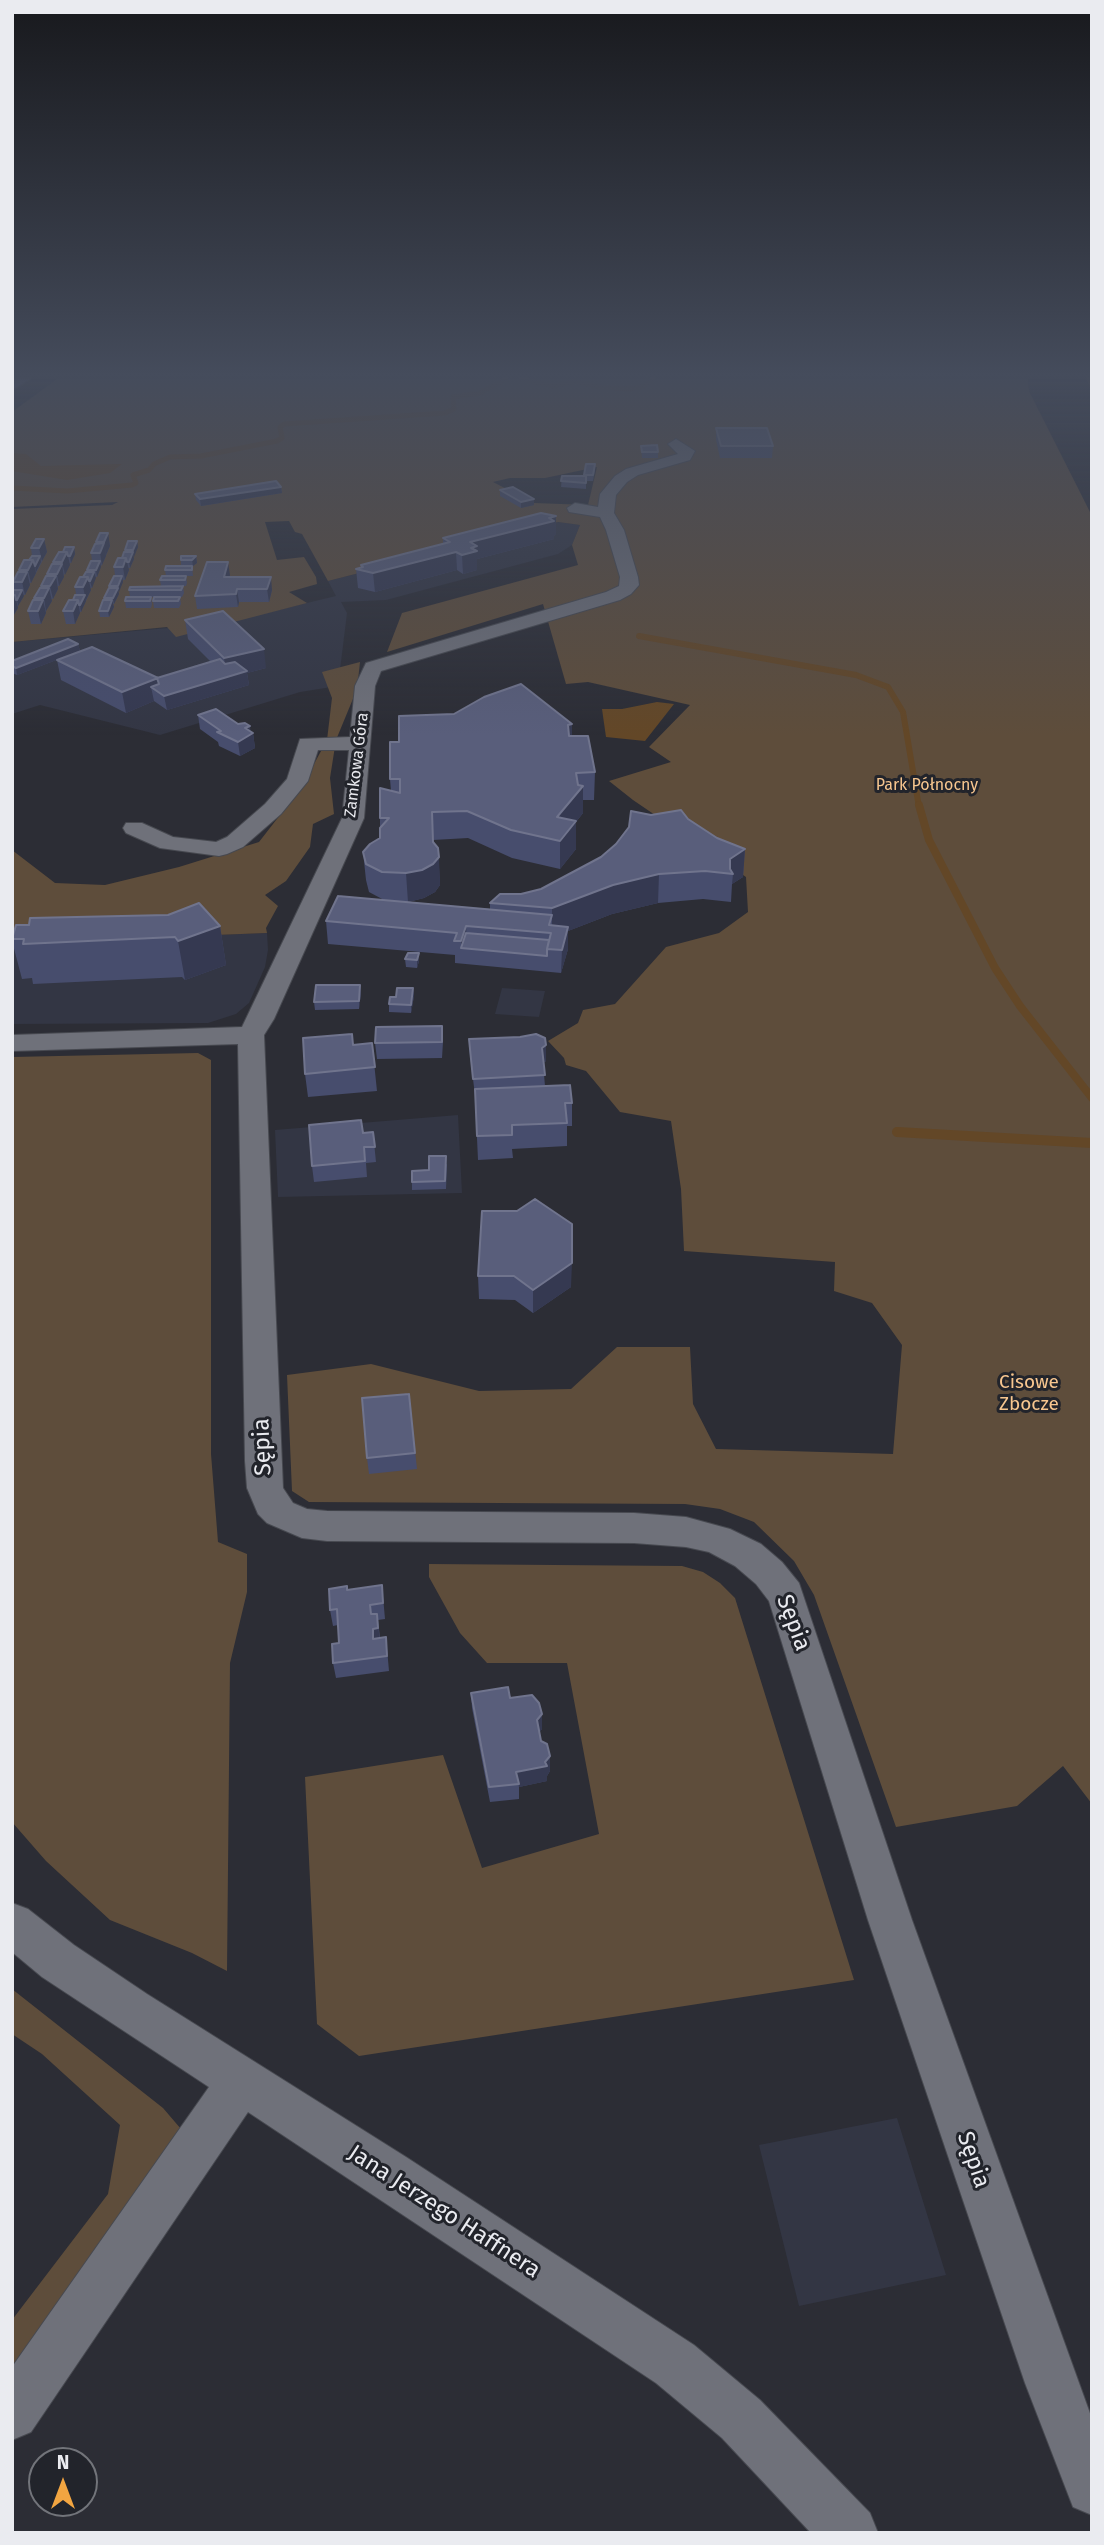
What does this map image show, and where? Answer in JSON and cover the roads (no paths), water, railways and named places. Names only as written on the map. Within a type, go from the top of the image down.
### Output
[{"type":"street","points":[[575,508],[606,513],[608,498]]},
{"type":"street","name":"Zamkowa Góra","points":[[251,1035],[261,1019],[353,818],[365,686],[373,667],[613,596],[625,590],[629,585],[629,577],[615,530],[606,513]]},
{"type":"street","points":[[134,828],[168,843],[219,849],[235,842],[273,809],[297,781],[306,760],[308,744],[360,743]]},
{"type":"street","points":[[12,1043],[251,1035]]},
{"type":"street","name":"Sępia","points":[[251,1035],[263,1461],[265,1489],[271,1504],[281,1513],[302,1523],[327,1526],[634,1528],[686,1532],[717,1539],[748,1555],[769,1573],[786,1594],[894,1934],[1051,2383],[1092,2488]]},
{"type":"street","name":"Jana Jerzego Haffnera","points":[[12,1924],[58,1961],[675,2364],[741,2418],[850,2533]]},
{"type":"street","points":[[12,2413],[195,2144],[241,2082]]},
{"type":"waterway","points":[[639,636],[856,675],[888,687],[903,712],[919,807]]},
{"type":"waterway","points":[[919,805],[929,840],[995,968],[1020,1006],[1092,1098]]},
{"type":"waterway","points":[[897,1132],[1092,1143]]},
{"type":"park label","name":"Park Północny","points":[[927,786]]},
{"type":"park label","name":"Cisowe Zbocze","points":[[1029,1394]]}]
